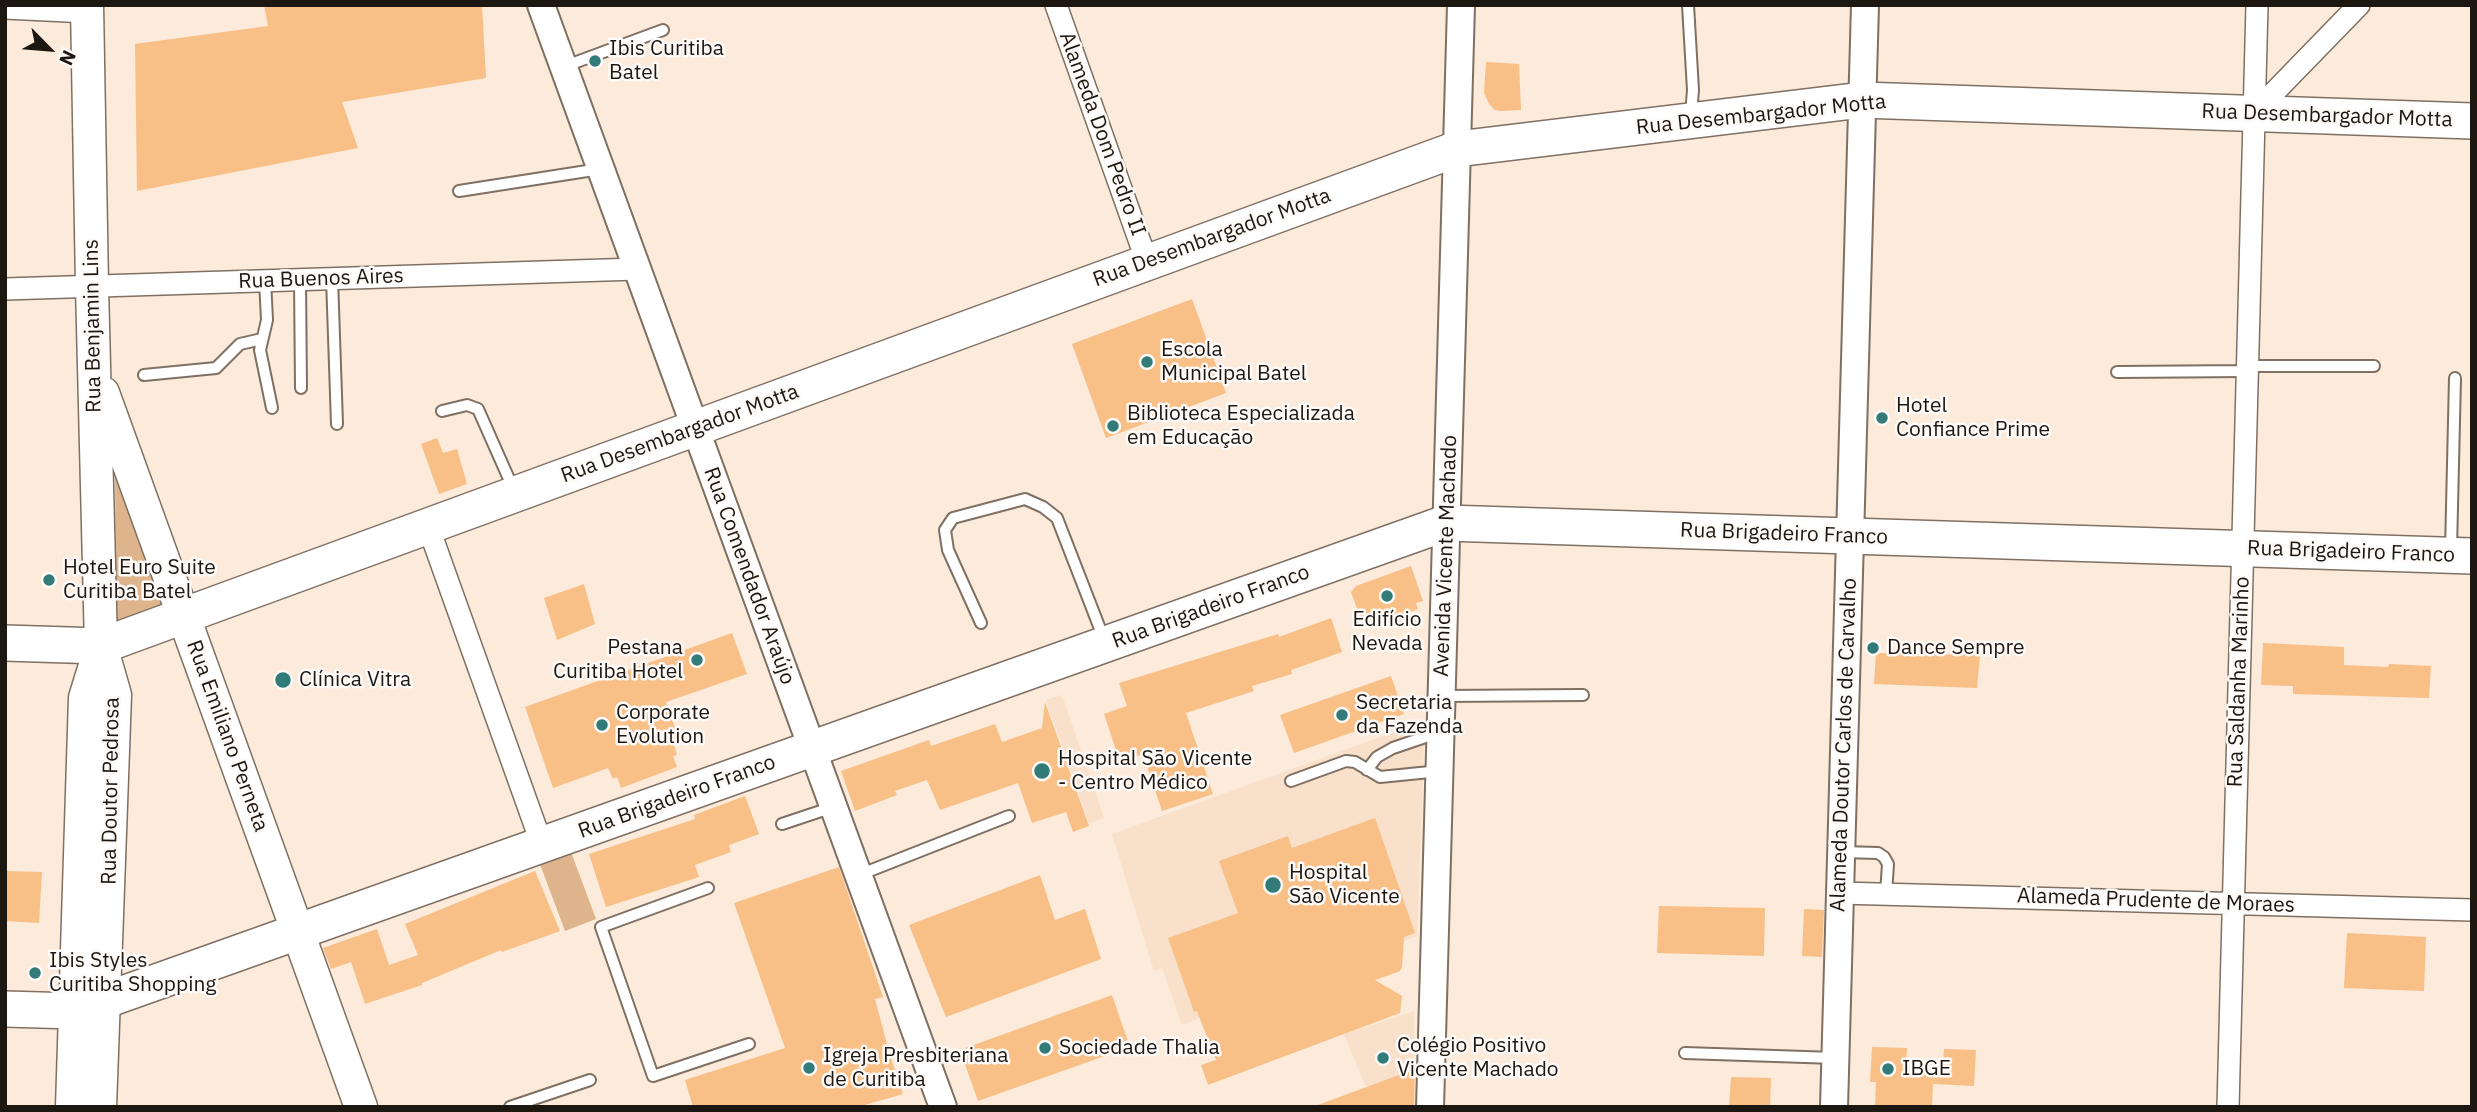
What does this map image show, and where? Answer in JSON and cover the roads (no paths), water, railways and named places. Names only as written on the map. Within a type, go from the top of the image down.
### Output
[{"type":"main road","name":"Rua Benjamin Lins","points":[[88,9],[93,365],[101,646]]},
{"type":"main road","name":"Rua Desembargador Motta","points":[[5,643],[101,646],[1457,149],[1862,100],[2472,121]]},
{"type":"main road","name":"Rua Emiliano Perneta","points":[[93,365],[361,1107]]},
{"type":"main road","name":"Rua Brigadeiro Franco","points":[[5,1009],[90,1006],[1446,523],[2461,556]]},
{"type":"main road","name":"Rua Doutor Pedrosa","points":[[100,1107],[90,1006],[85,698],[101,646]]},
{"type":"main road","name":"Rua Doutor Pedrosa","points":[[72,1107],[90,1006]]},
{"type":"street","name":"Rua Comendador Araújo","points":[[541,5],[943,1107]]},
{"type":"street","name":"Alameda Dom Pedro II","points":[[1056,5],[1147,262]]},
{"type":"street","name":"Avenida Vicente Machado","points":[[1430,1107],[1461,5]]},
{"type":"street","name":"Alameda Doutor Carlos de Carvalho","points":[[1834,1107],[1865,5]]},
{"type":"street","name":"Rua Saldanha Marinho","points":[[2228,1107],[2257,5]]},
{"type":"street","points":[[2254,113],[2359,5]]},
{"type":"street","points":[[5,8],[88,9]]},
{"type":"street","name":"Rua Buenos Aires","points":[[5,289],[637,269]]},
{"type":"street","points":[[428,526],[542,845]]},
{"type":"street","name":"Alameda Prudente de Moraes","points":[[1840,893],[2472,910]]},
{"type":"lane","points":[[1688,5],[1693,90],[1690,121]]},
{"type":"lane","points":[[563,67],[663,30]]},
{"type":"lane","points":[[459,191],[600,169]]},
{"type":"lane","points":[[332,278],[337,424]]},
{"type":"lane","points":[[300,279],[301,388]]},
{"type":"lane","points":[[265,280],[267,320],[260,350],[272,408]]},
{"type":"lane","points":[[144,374],[216,368],[240,344],[262,339]]},
{"type":"lane","points":[[2117,372],[2374,366]]},
{"type":"lane","points":[[2455,377],[2461,556]]},
{"type":"lane","points":[[442,411],[467,405],[478,409],[516,494]]},
{"type":"lane","points":[[981,623],[948,550],[945,530],[953,518],[1025,499],[1043,507],[1057,519],[1097,625],[1107,644]]},
{"type":"lane","points":[[1442,696],[1583,695]]},
{"type":"lane","points":[[1367,770],[1377,757],[1385,752],[1441,731]]},
{"type":"lane","points":[[1291,782],[1346,761],[1355,762],[1380,777],[1440,771]]},
{"type":"lane","points":[[782,824],[833,807]]},
{"type":"lane","points":[[858,875],[1009,816]]},
{"type":"lane","points":[[1841,852],[1878,853],[1884,858],[1888,864],[1886,894]]},
{"type":"lane","points":[[708,888],[601,927],[653,1076],[750,1044]]},
{"type":"lane","points":[[1685,1053],[1835,1058]]},
{"type":"lane","points":[[510,1107],[590,1080]]},
{"type":"place","name":"Ibis Curitiba Batel","points":[[595,61]]},
{"type":"place","name":"Escola Municipal Batel","points":[[1147,362]]},
{"type":"place","name":"Hotel Confiance Prime","points":[[1882,418]]},
{"type":"place","name":"Biblioteca Especializada em Educação","points":[[1113,426]]},
{"type":"place","name":"Hotel Euro Suite Curitiba Batel","points":[[49,580]]},
{"type":"place","name":"Edifício Nevada","points":[[1387,596]]},
{"type":"place","name":"Dance Sempre","points":[[1873,648]]},
{"type":"place","name":"Pestana Curitiba Hotel","points":[[697,660]]},
{"type":"place","name":"Clínica Vitra","points":[[283,680]]},
{"type":"place","name":"Secretaria da Fazenda","points":[[1342,715]]},
{"type":"place","name":"Corporate Evolution","points":[[602,725]]},
{"type":"place","name":"Hospital São Vicente - Centro Médico","points":[[1042,771]]},
{"type":"place","name":"Hospital São Vicente","points":[[1273,885]]},
{"type":"place","name":"Ibis Styles Curitiba Shopping","points":[[35,973]]},
{"type":"place","name":"Sociedade Thalia","points":[[1045,1048]]},
{"type":"place","name":"Colégio Positivo Vicente Machado","points":[[1383,1058]]},
{"type":"place","name":"Igreja Presbiteriana de Curitiba","points":[[809,1068]]},
{"type":"place","name":"IBGE","points":[[1888,1069]]}]
